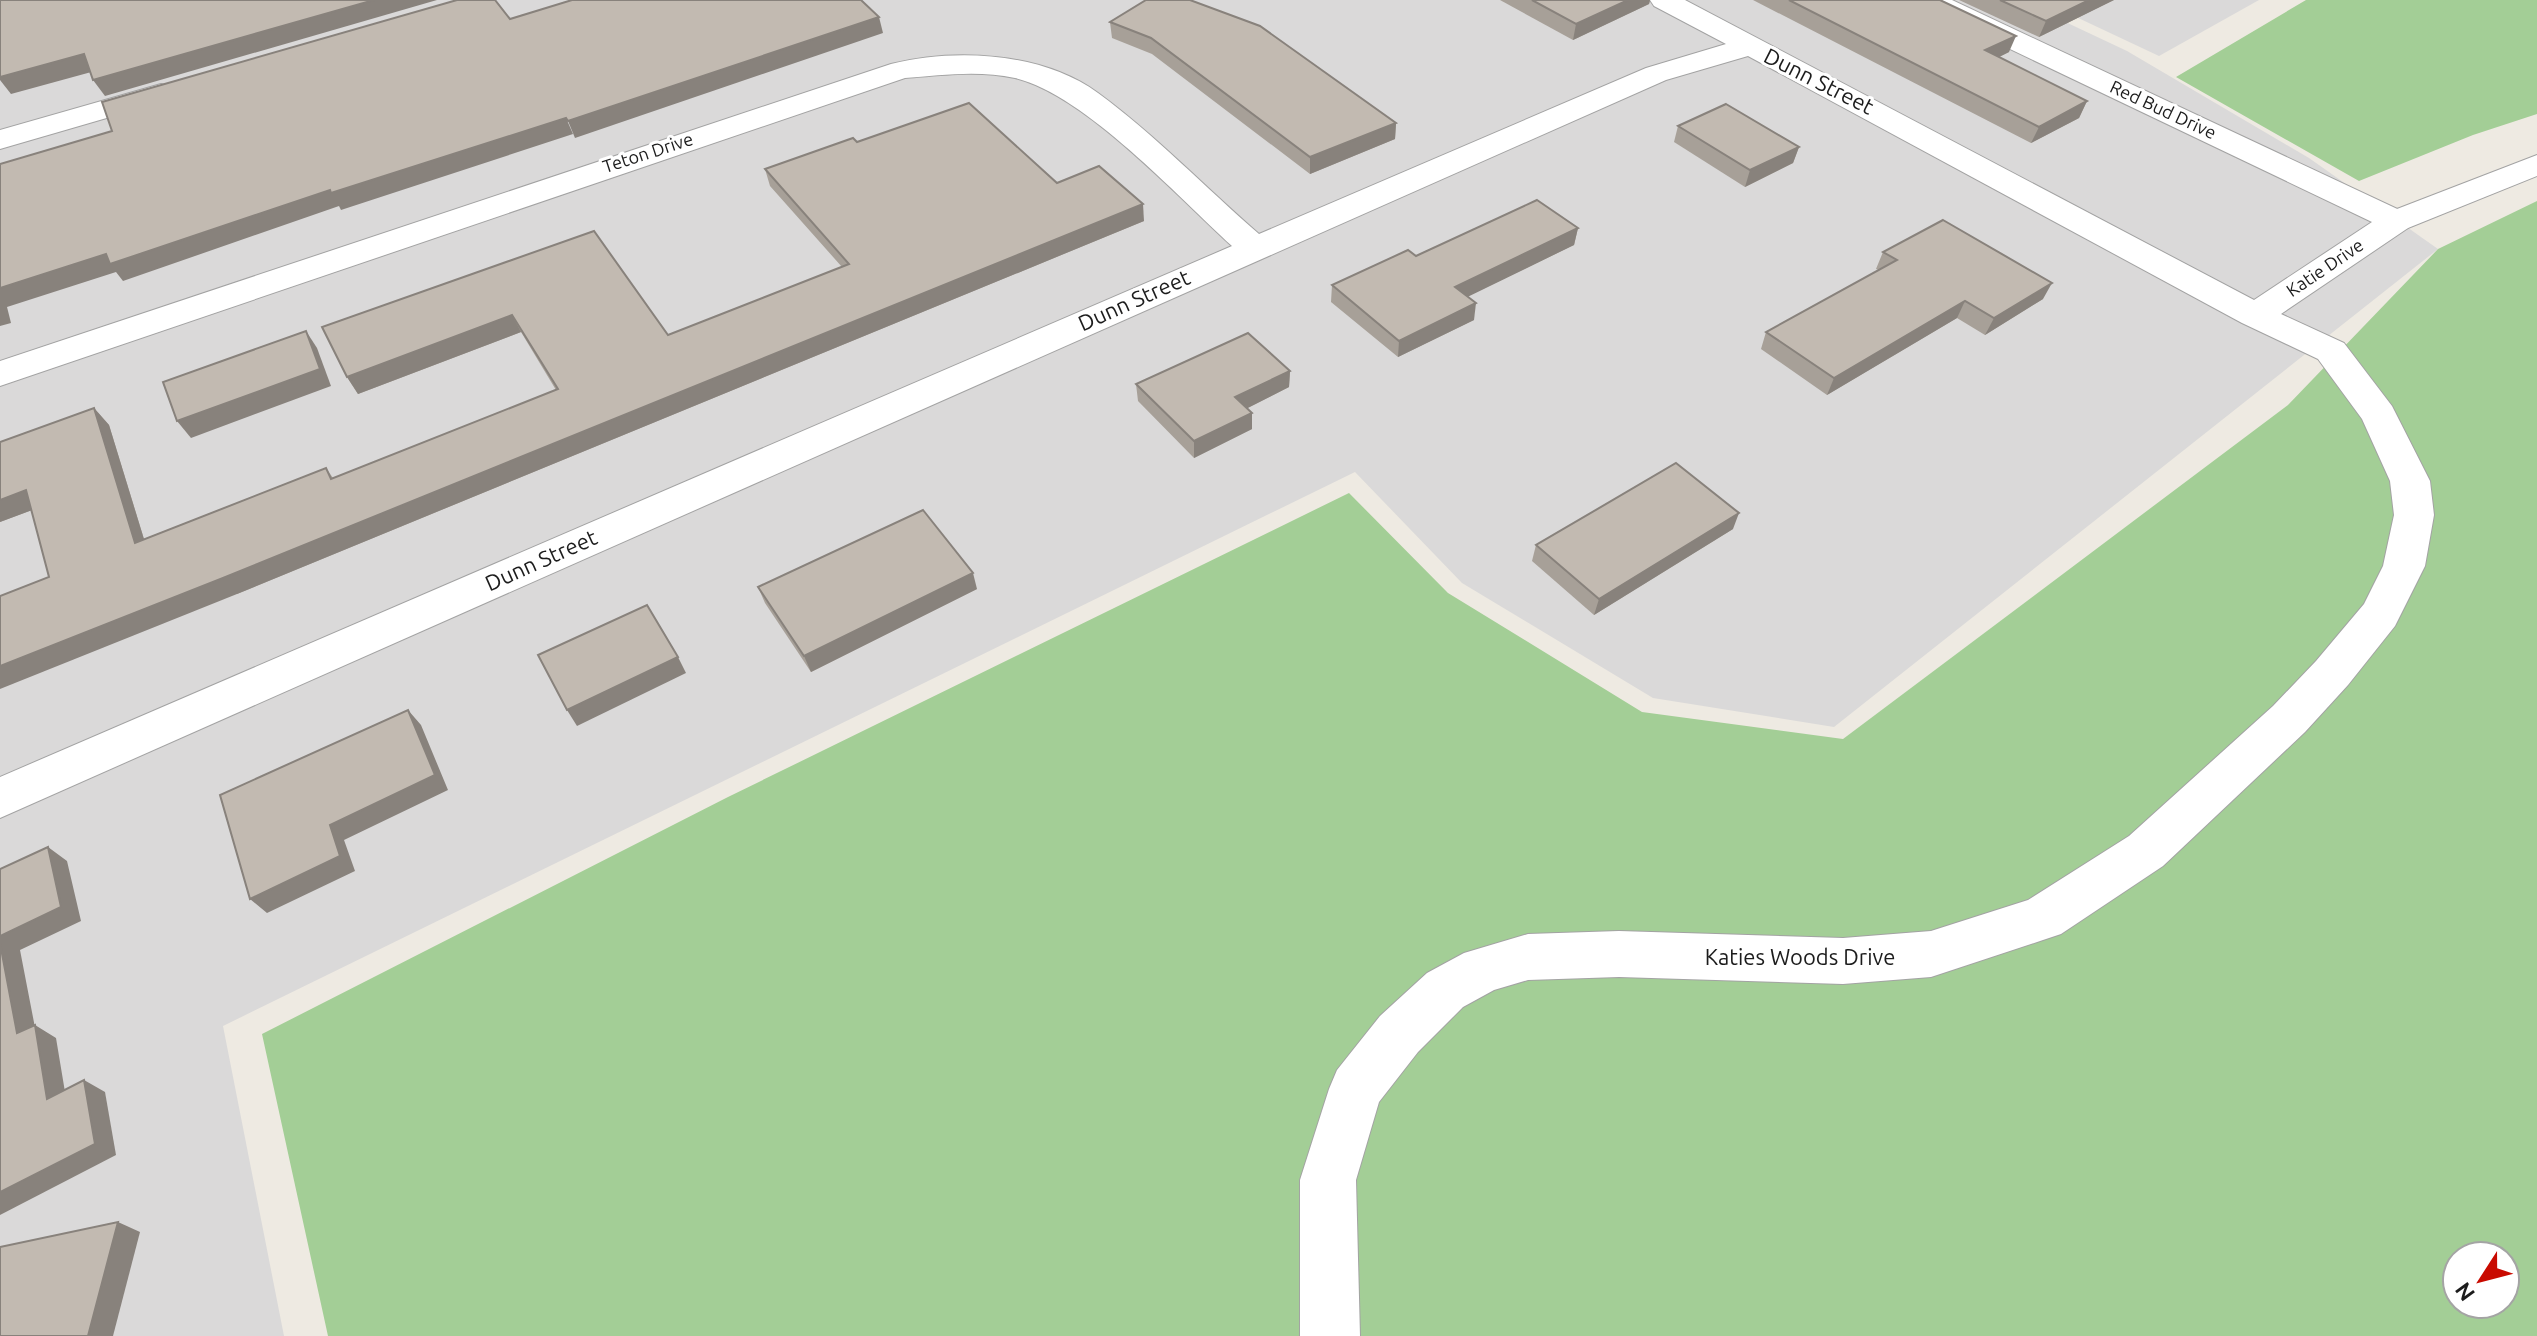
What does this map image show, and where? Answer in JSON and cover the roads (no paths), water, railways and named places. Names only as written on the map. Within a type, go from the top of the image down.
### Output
[{"type":"street","points":[[1664,0],[1751,46]]},
{"type":"street","name":"Red Bud Drive","points":[[1930,0],[2396,221]]},
{"type":"street","name":"Dunn Street","points":[[0,798],[1656,74],[1751,46],[2255,315]]},
{"type":"street","name":"Teton Drive","points":[[0,374],[901,70],[963,63],[1001,64],[1055,80],[1086,98],[1254,248]]},
{"type":"street","points":[[0,140],[194,83]]},
{"type":"street","name":"Katie Drive","points":[[2255,315],[2396,221],[2537,165]]},
{"type":"street","name":"Katies Woods Drive","points":[[1330,1336],[1328,1180],[1356,1089],[1399,1034],[1445,990],[1482,970],[1528,957],[1619,954],[1843,961],[1931,954],[2043,918],[2146,851],[2244,762],[2332,673],[2380,614],[2404,566],[2414,515],[2410,481],[2379,415],[2331,351],[2255,315]]}]
